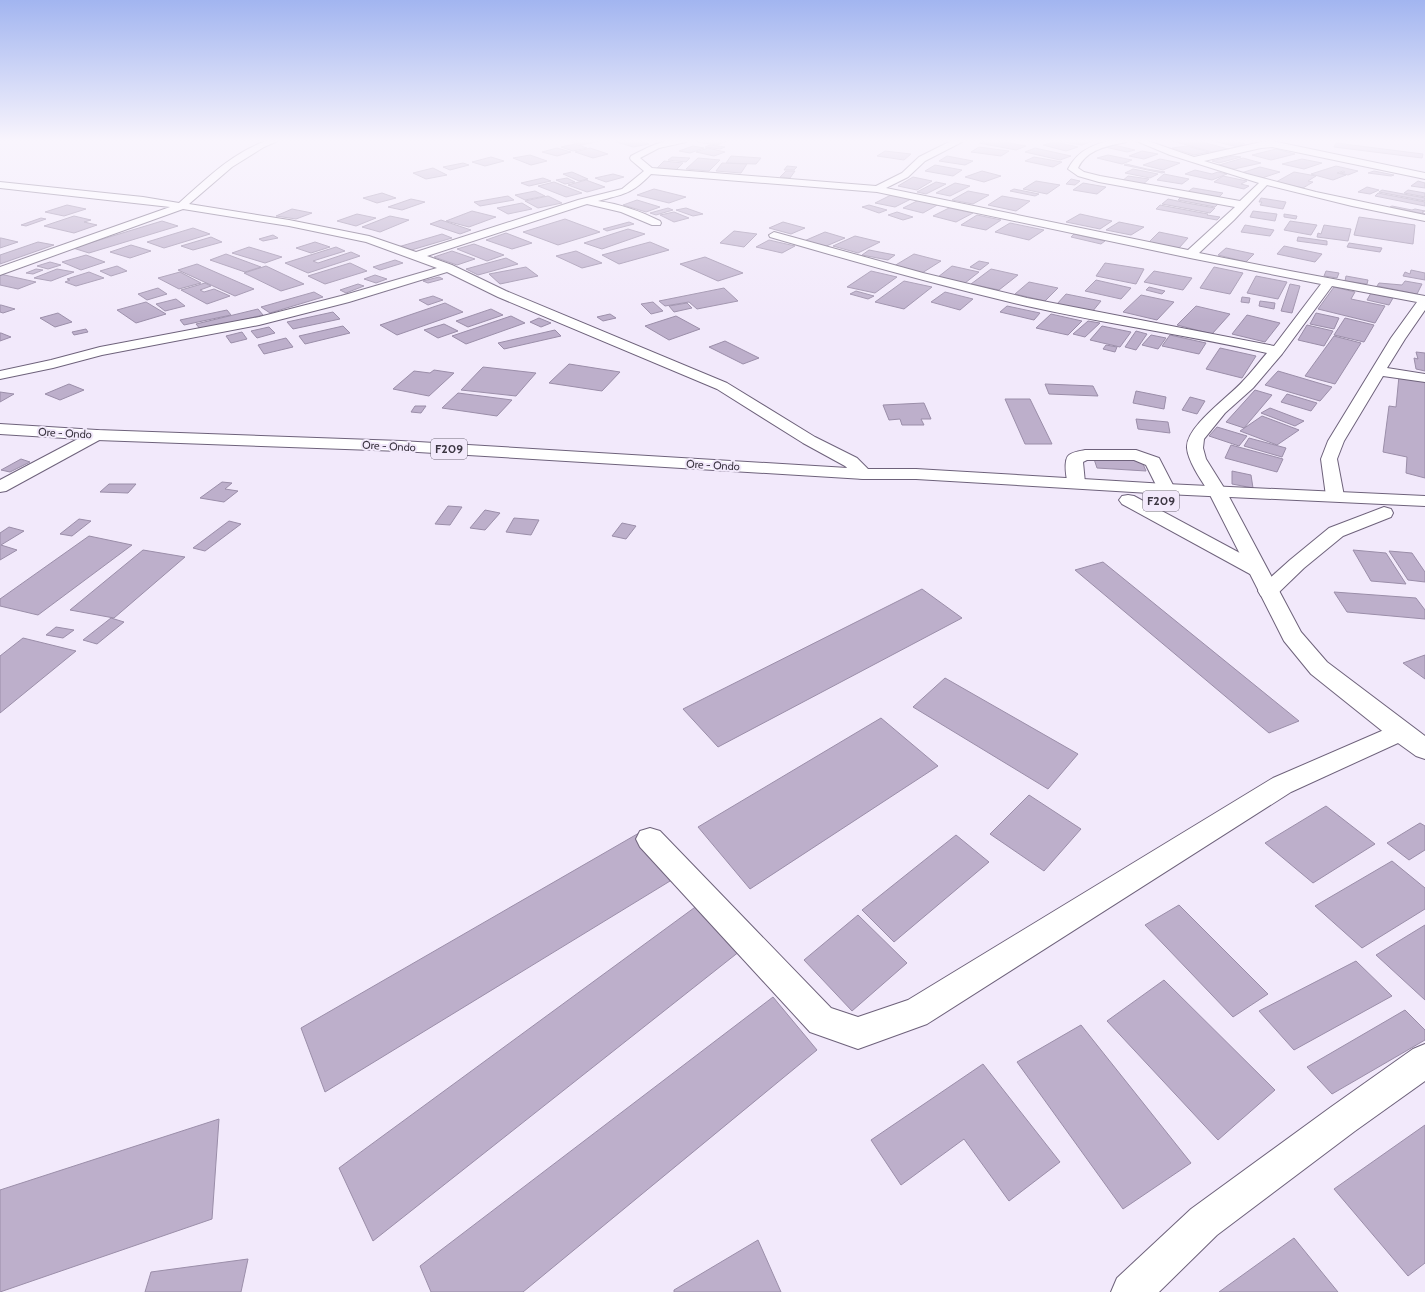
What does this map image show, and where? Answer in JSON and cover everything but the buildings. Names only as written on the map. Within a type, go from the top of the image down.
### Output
[{"type":"street","points":[[145,200],[289,223],[369,239],[448,268],[502,294],[722,386],[809,440],[851,462],[864,474]]},
{"type":"street","points":[[0,271],[180,206],[187,200]]},
{"type":"street","points":[[416,256],[589,200]]},
{"type":"street","points":[[933,200],[1328,283],[1425,300],[1418,321],[1398,338],[1336,441],[1329,459],[1335,496]]},
{"type":"street","points":[[1217,200],[1243,205]]},
{"type":"street","points":[[1190,255],[1248,200]]},
{"type":"street","points":[[1342,200],[1425,218]]},
{"type":"street","points":[[582,202],[622,209],[639,214],[656,223]]},
{"type":"street","points":[[774,235],[931,279],[1056,308],[1234,341],[1277,351]]},
{"type":"street","points":[[0,376],[53,364],[100,351],[259,321],[353,297],[448,268]]},
{"type":"street","points":[[1328,283],[1277,351],[1248,385],[1219,410],[1196,438],[1195,448],[1198,459],[1292,636],[1319,668],[1400,732],[1425,749]]},
{"type":"street","points":[[1379,371],[1425,378]]},
{"type":"street","name":"Ore - Ondo","points":[[0,429],[97,435],[409,447],[898,475]]},
{"type":"street","points":[[0,487],[97,435]]},
{"type":"street","points":[[1076,483],[1074,459],[1084,455],[1136,455],[1153,462],[1166,489]]},
{"type":"street","name":"F209","points":[[898,475],[916,474],[1166,489],[1220,498],[1384,513],[1425,514]]},
{"type":"street","name":"F209","points":[[898,475],[915,482],[939,485],[1128,500],[1335,496],[1425,501]]},
{"type":"street","points":[[1128,500],[1257,570]]},
{"type":"street","points":[[1268,591],[1297,564],[1336,532],[1384,513]]},
{"type":"street","points":[[650,839],[820,1021],[858,1033],[916,1013],[1282,785],[1400,732]]},
{"type":"street","points":[[1131,1292],[1204,1222],[1343,1119],[1425,1061]]}]
